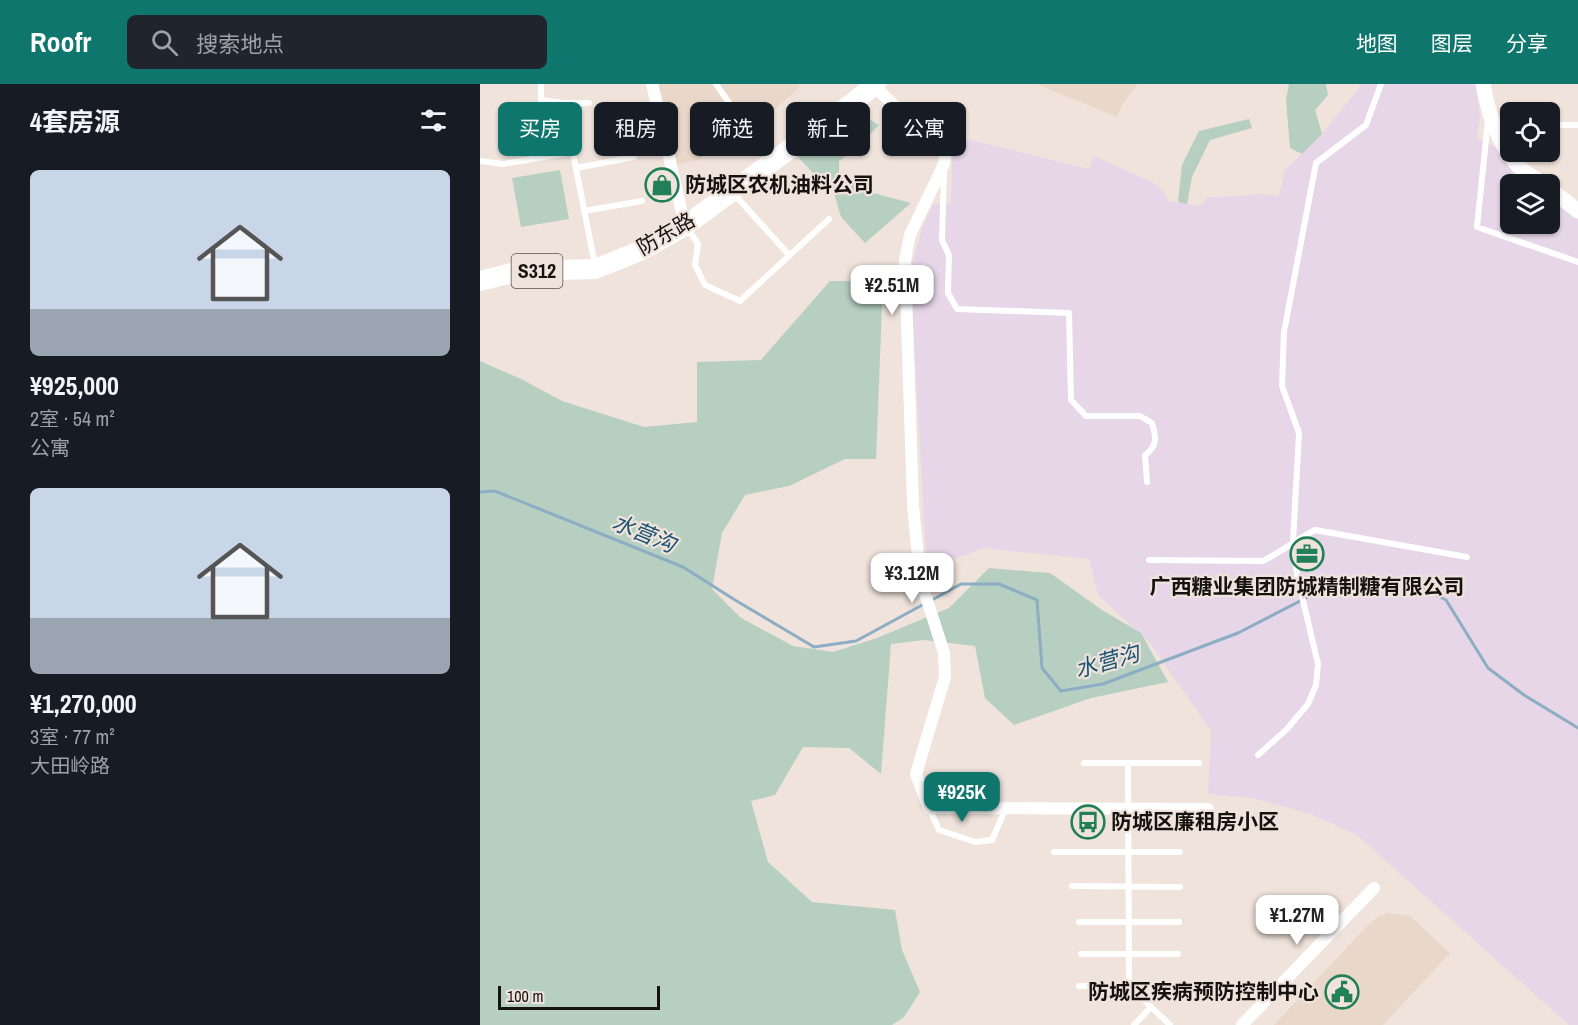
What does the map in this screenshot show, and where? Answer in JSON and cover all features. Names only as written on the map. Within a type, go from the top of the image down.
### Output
[{"type":"main road","name":"防东路","points":[[595,268],[640,251],[685,226],[875,85]]},
{"type":"main road","name":"S312","points":[[480,281],[520,271],[595,268]]},
{"type":"street","points":[[652,84],[685,226]]},
{"type":"street","points":[[1483,84],[1488,114],[1500,128]]},
{"type":"street","points":[[875,85],[902,113],[939,128],[947,144],[944,164],[910,235],[905,261],[913,506],[920,578],[944,654],[945,678],[916,774],[929,808],[1208,809]]},
{"type":"street","points":[[1517,162],[1530,174]]},
{"type":"street","points":[[1560,197],[1578,211]]},
{"type":"street","points":[[1242,1025],[1374,888]]},
{"type":"lane","points":[[541,84],[541,100],[552,102]]},
{"type":"lane","points":[[716,84],[771,163]]},
{"type":"lane","points":[[1258,755],[1287,729],[1308,704],[1316,685],[1318,664],[1298,575],[1293,541],[1299,433],[1282,386],[1284,332],[1316,163],[1366,125],[1381,84]]},
{"type":"lane","points":[[582,103],[589,103]]},
{"type":"lane","points":[[1488,114],[1477,227],[1578,262]]},
{"type":"lane","points":[[1560,125],[1578,125]]},
{"type":"lane","points":[[480,161],[502,164],[549,156]]},
{"type":"lane","points":[[574,156],[595,268]]},
{"type":"lane","points":[[576,168],[634,157]]},
{"type":"lane","points":[[944,164],[942,240],[950,255],[948,292],[957,309],[1069,313],[1071,400],[1086,416],[1140,416],[1152,423],[1156,438],[1153,450],[1145,455],[1147,482]]},
{"type":"lane","points":[[732,192],[789,255]]},
{"type":"lane","points":[[584,211],[642,201]]},
{"type":"lane","points":[[685,226],[698,244],[694,265],[705,285],[740,301],[828,219]]},
{"type":"lane","points":[[1149,560],[1263,561],[1278,554],[1293,541],[1315,530],[1467,557]]},
{"type":"lane","points":[[1084,763],[1199,763]]},
{"type":"lane","points":[[1128,763],[1129,986],[1170,1025]]},
{"type":"lane","points":[[929,808],[939,830],[975,842],[992,840],[1006,808]]},
{"type":"lane","points":[[1054,852],[1180,852]]},
{"type":"lane","points":[[1072,886],[1180,887]]},
{"type":"lane","points":[[1079,922],[1179,922]]},
{"type":"lane","points":[[1081,954],[1178,954]]},
{"type":"lane","points":[[1078,986],[1181,986]]},
{"type":"lane","points":[[1134,1025],[1152,1007]]},
{"type":"shaded area","points":[[659,84],[797,84],[800,87],[774,110],[774,102],[690,102],[690,156],[705,156],[677,165],[675,156],[678,156],[678,102],[663,102]]},
{"type":"shaded area","points":[[1036,84],[1138,84],[1123,103],[1117,117]]},
{"type":"shaded area","name":"广西糖业集团防城精制糖有限公司","points":[[1360,84],[1476,84],[1480,116],[1477,139],[1500,149],[1500,162],[1515,162],[1527,174],[1500,174],[1500,234],[1560,234],[1560,204],[1578,219],[1578,1025],[1569,1025],[1357,835],[1311,814],[1252,798],[1208,794],[1211,731],[1150,643],[1098,595],[1089,559],[983,548],[927,569],[910,273],[922,228],[933,204],[951,204],[952,156],[966,156],[966,139],[1089,169],[1094,156],[1158,185],[1169,201],[1199,206],[1207,198],[1259,194],[1279,196],[1285,170],[1322,134]]},
{"type":"shaded area","points":[[1389,913],[1410,916],[1450,953],[1383,1025],[1274,1025],[1368,925],[1379,916]]},
{"type":"green space","points":[[1289,84],[1326,84],[1328,95],[1315,110],[1322,134],[1302,154],[1290,148],[1286,100]]},
{"type":"green space","points":[[1249,119],[1252,128],[1210,140],[1192,177],[1187,204],[1178,202],[1182,165],[1199,131]]},
{"type":"green space","points":[[870,120],[879,125],[870,134]]},
{"type":"green space","points":[[846,156],[839,161],[839,174],[873,193],[911,203],[865,243],[841,217],[831,183],[812,172],[798,157]]},
{"type":"green space","points":[[560,170],[569,219],[521,227],[512,178]]},
{"type":"green space","points":[[830,281],[883,281],[876,459],[845,459],[789,486],[745,495],[722,533],[712,589],[741,618],[793,646],[833,652],[877,638],[949,608],[989,568],[1050,573],[1102,610],[1141,633],[1168,682],[1091,698],[1014,725],[985,698],[975,646],[924,640],[891,644],[881,774],[849,748],[803,747],[775,795],[751,801],[768,862],[812,902],[895,910],[902,950],[920,992],[904,1017],[892,1025],[480,1025],[480,361],[562,401],[644,427],[697,422],[697,362],[761,360]]},
{"type":"waterway","name":"水营沟","points":[[480,492],[495,491],[683,567],[814,647],[856,641],[926,603]]},
{"type":"waterway","name":"水营沟","points":[[932,600],[961,584],[999,584],[1037,600],[1042,668],[1061,691],[1103,684],[1238,633],[1339,581],[1410,581],[1446,600],[1488,668],[1524,695],[1578,728]]},
{"type":"place","name":"防城区农机油料公司","points":[[662,185]]},
{"type":"place","name":"广西糖业集团防城精制糖有限公司","points":[[1307,554]]},
{"type":"place","name":"防城区廉租房小区","points":[[1088,822]]},
{"type":"place","name":"防城区疾病预防控制中心","points":[[1342,992]]}]
